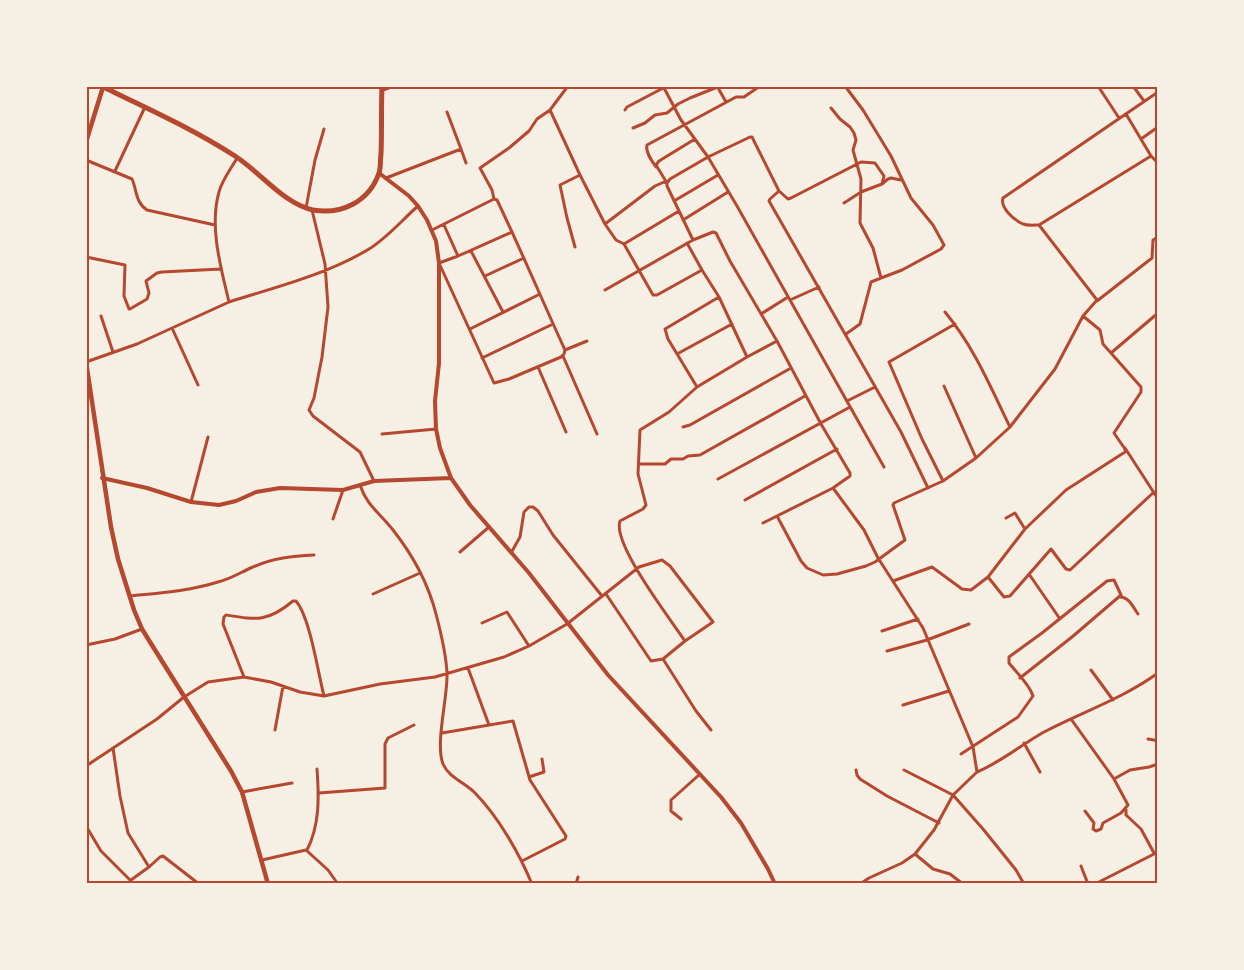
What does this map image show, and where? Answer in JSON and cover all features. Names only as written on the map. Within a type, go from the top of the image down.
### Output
[{"type":"highway","points":[[102,87],[146,106],[198,134],[237,158],[292,201],[309,209],[334,211],[356,203],[371,188],[379,173],[382,88]]},
{"type":"main road","points":[[86,142],[102,87]]},
{"type":"main road","points":[[86,362],[110,528],[129,596],[142,629],[231,771],[242,792],[268,884]]},
{"type":"street","points":[[382,88],[394,86]]},
{"type":"street","points":[[568,86],[550,110],[537,119],[529,131],[509,148],[480,168],[512,232],[565,350],[563,356],[597,434]]},
{"type":"street","points":[[693,240],[667,183],[646,149],[647,145],[736,97],[746,96],[760,86]]},
{"type":"street","points":[[845,86],[863,110],[891,156],[911,198],[933,224],[944,245],[941,249],[902,270],[871,282],[860,324],[846,334]]},
{"type":"street","points":[[1098,86],[1120,118]]},
{"type":"street","points":[[1133,86],[1144,101]]},
{"type":"street","points":[[626,110],[665,87],[684,125],[708,157],[884,467]]},
{"type":"street","points":[[633,128],[640,126],[655,115],[667,113],[678,104],[690,98],[718,87],[726,102]]},
{"type":"street","points":[[1151,156],[1039,225],[1023,224],[1003,208],[1001,202],[1003,198],[1158,92]]},
{"type":"street","points":[[115,171],[146,106]]},
{"type":"street","points":[[831,108],[840,119],[850,126],[854,133],[856,140],[853,150],[862,179],[860,223],[873,248],[882,278]]},
{"type":"street","points":[[550,110],[605,224],[616,240],[624,244],[655,296],[702,270]]},
{"type":"street","points":[[447,112],[466,163]]},
{"type":"street","points":[[1126,114],[1151,156],[1158,164]]},
{"type":"street","points":[[1141,140],[1158,128]]},
{"type":"street","points":[[324,129],[315,160],[309,209],[326,271],[328,308],[322,357],[314,398],[308,410],[313,416],[360,452],[374,481]]},
{"type":"street","points":[[605,224],[655,186],[664,182],[667,183],[670,179],[708,157],[751,137],[779,191],[790,199],[861,162],[875,163],[884,176],[882,184]]},
{"type":"street","points":[[656,167],[658,161],[696,139]]},
{"type":"street","points":[[386,178],[461,150]]},
{"type":"street","points":[[229,302],[221,269],[215,225],[219,191],[237,158]]},
{"type":"street","points":[[86,160],[132,179],[137,199],[143,208],[215,225]]},
{"type":"street","points":[[379,173],[409,196],[418,206],[436,241],[439,263],[439,363],[435,401],[436,428],[440,448],[450,478],[489,528],[529,573],[608,676],[721,797],[741,823],[775,884]]},
{"type":"street","points":[[576,247],[560,186],[580,175]]},
{"type":"street","points":[[674,201],[718,175]]},
{"type":"street","points":[[844,203],[861,192],[882,184],[891,178],[902,180]]},
{"type":"street","points":[[779,191],[769,201],[901,432],[928,488]]},
{"type":"street","points":[[683,220],[728,192]]},
{"type":"street","points":[[432,230],[494,199]]},
{"type":"street","points":[[86,362],[137,344],[229,302],[326,271],[368,249],[385,237],[418,206]]},
{"type":"street","points":[[624,244],[679,212]]},
{"type":"street","points":[[444,225],[458,256]]},
{"type":"street","points":[[1039,225],[1095,297],[1096,302]]},
{"type":"street","points":[[439,263],[512,232]]},
{"type":"street","points":[[605,290],[687,243],[712,232],[716,233],[730,261],[777,341],[805,396],[850,473],[850,476],[833,488],[763,523]]},
{"type":"street","points":[[777,516],[801,561],[807,568],[823,575],[837,574],[866,566],[905,540],[893,507],[894,503],[943,481],[976,458],[1010,427],[1055,369],[1083,316],[1096,302],[1152,258],[1153,240],[1158,237]]},
{"type":"street","points":[[687,243],[719,297],[747,357]]},
{"type":"street","points":[[471,250],[503,312]]},
{"type":"street","points":[[86,258],[125,265],[124,296],[129,309],[148,298],[149,293],[146,281],[157,273],[221,269]]},
{"type":"street","points":[[485,276],[524,258]]},
{"type":"street","points":[[439,263],[494,383],[509,379],[563,356]]},
{"type":"street","points":[[761,314],[789,299],[819,287]]},
{"type":"street","points":[[470,329],[540,294]]},
{"type":"street","points":[[697,387],[677,354],[665,329],[719,297]]},
{"type":"street","points":[[945,312],[974,352],[1010,427]]},
{"type":"street","points":[[1111,354],[1158,313]]},
{"type":"street","points":[[101,316],[113,352]]},
{"type":"street","points":[[1083,316],[1100,330],[1102,343],[1142,389],[1114,433],[1158,499]]},
{"type":"street","points":[[482,358],[553,324]]},
{"type":"street","points":[[677,354],[732,324]]},
{"type":"street","points":[[943,481],[922,439],[889,362],[955,324]]},
{"type":"street","points":[[172,328],[198,385]]},
{"type":"street","points":[[565,350],[587,341]]},
{"type":"street","points":[[685,641],[636,570],[624,545],[618,524],[645,507],[638,477],[641,429],[661,418],[697,387],[777,341]]},
{"type":"street","points":[[538,367],[566,432]]},
{"type":"street","points":[[683,427],[690,425],[791,368]]},
{"type":"street","points":[[944,386],[976,458]]},
{"type":"street","points":[[847,401],[875,387]]},
{"type":"street","points":[[639,464],[665,464],[671,459],[683,459],[688,456],[700,455],[805,396]]},
{"type":"street","points":[[718,479],[821,424],[850,406]]},
{"type":"street","points":[[382,434],[436,428]]},
{"type":"street","points":[[190,502],[208,437]]},
{"type":"street","points":[[893,581],[932,567],[948,580],[967,590],[971,590],[988,577],[1025,529],[1066,490],[1124,452],[1124,447]]},
{"type":"street","points":[[745,500],[837,449]]},
{"type":"street","points":[[102,478],[147,488],[190,502],[221,505],[256,492],[280,488],[343,490],[374,481],[450,478]]},
{"type":"street","points":[[360,484],[365,498],[394,531],[420,573],[435,612],[447,674],[442,733],[442,760],[447,771],[476,793],[490,811],[522,861],[532,884]]},
{"type":"street","points":[[833,488],[864,530],[878,558],[918,619],[972,747],[978,772]]},
{"type":"street","points":[[333,519],[343,490]]},
{"type":"street","points":[[988,577],[1004,597],[1007,598],[1018,589],[1052,549],[1066,569],[1070,570],[1154,492]]},
{"type":"street","points":[[511,553],[520,537],[524,512],[529,507],[533,507],[538,511],[553,535],[602,596]]},
{"type":"street","points":[[1006,518],[1015,513],[1025,529]]},
{"type":"street","points":[[460,552],[489,528]]},
{"type":"street","points":[[129,596],[192,589],[236,576],[272,560],[288,556],[314,555]]},
{"type":"street","points":[[86,766],[157,719],[184,697],[208,682],[244,677],[271,682],[300,692],[324,696],[380,684],[428,679],[504,657],[529,646],[568,624],[602,596],[642,566],[664,561],[713,622],[663,659],[653,661],[650,660],[606,594]]},
{"type":"street","points":[[373,594],[420,573]]},
{"type":"street","points":[[1029,574],[1060,619]]},
{"type":"street","points":[[961,754],[1018,717],[1033,696],[1032,691],[1020,678],[1009,662],[1009,657],[1109,580],[1113,580],[1119,587],[1121,594],[1072,637],[1020,678]]},
{"type":"street","points":[[1119,596],[1129,601],[1138,614]]},
{"type":"street","points":[[244,677],[223,624],[224,617],[226,615],[266,618],[278,613],[293,601],[296,601],[301,608],[313,645],[324,696]]},
{"type":"street","points":[[482,623],[507,612],[529,646]]},
{"type":"street","points":[[882,631],[918,619]]},
{"type":"street","points":[[887,651],[927,640],[969,624]]},
{"type":"street","points":[[86,645],[115,640],[142,629]]},
{"type":"street","points":[[663,659],[696,711],[711,730]]},
{"type":"street","points":[[468,668],[489,725]]},
{"type":"street","points":[[1091,670],[1113,700]]},
{"type":"street","points":[[860,884],[902,863],[915,854],[939,823],[953,795],[978,772],[998,762],[1024,743],[1128,693],[1158,673]]},
{"type":"street","points":[[275,730],[283,686]]},
{"type":"street","points":[[903,705],[949,691]]},
{"type":"street","points":[[1071,719],[1114,779],[1127,802],[1126,815],[1141,830],[1156,853],[1095,884]]},
{"type":"street","points":[[442,733],[513,721],[529,777],[566,836],[565,839],[522,861]]},
{"type":"street","points":[[319,793],[385,788],[385,744],[388,738],[414,725]]},
{"type":"street","points":[[1148,739],[1158,742]]},
{"type":"street","points":[[1024,743],[1040,772]]},
{"type":"street","points":[[113,748],[128,834],[149,867]]},
{"type":"street","points":[[529,777],[544,772],[542,759]]},
{"type":"street","points":[[1114,779],[1130,770],[1158,764]]},
{"type":"street","points":[[307,850],[316,824],[319,793],[317,769]]},
{"type":"street","points":[[856,770],[860,778],[874,787],[939,823]]},
{"type":"street","points":[[904,770],[953,795],[1000,849],[1024,884]]},
{"type":"street","points":[[680,819],[671,811],[671,800],[700,774]]},
{"type":"street","points":[[242,792],[292,783]]},
{"type":"street","points":[[1085,810],[1094,823],[1093,829],[1096,831],[1126,808]]},
{"type":"street","points":[[86,826],[101,851],[134,884]]},
{"type":"street","points":[[262,860],[307,850],[328,870],[338,884]]},
{"type":"street","points":[[915,854],[933,869],[950,874],[963,884]]},
{"type":"street","points":[[131,880],[160,857],[164,856],[199,884]]},
{"type":"street","points":[[1081,866],[1088,884]]},
{"type":"street","points":[[576,884],[578,877]]}]
